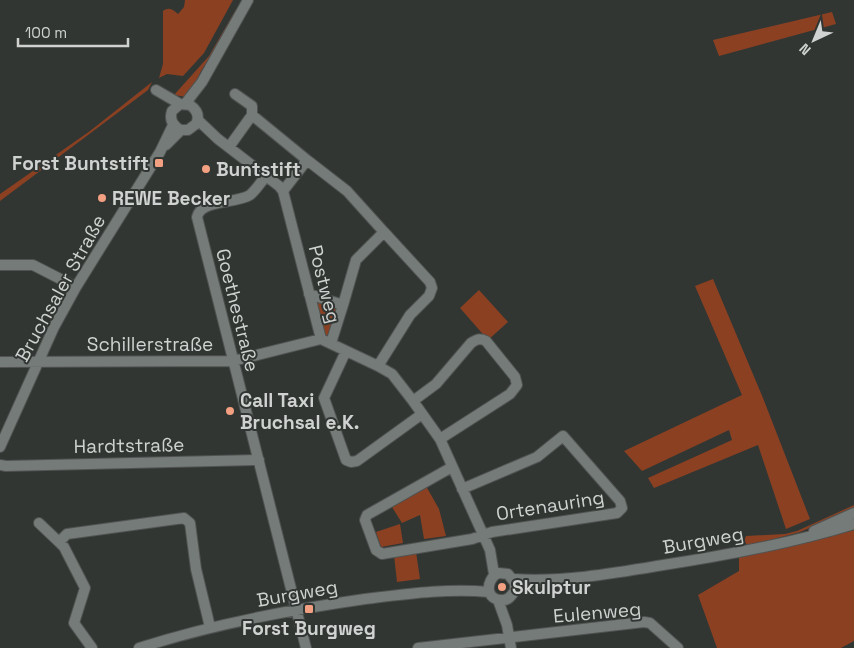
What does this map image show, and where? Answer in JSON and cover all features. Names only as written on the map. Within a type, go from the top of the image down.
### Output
[{"type":"street","points":[[172,111],[187,105],[248,0]]},
{"type":"street","points":[[186,126],[197,111],[156,90],[172,111],[171,118],[186,126],[218,139],[279,186],[283,192],[307,160]]},
{"type":"street","points":[[229,147],[252,115],[252,106],[235,94]]},
{"type":"street","points":[[252,115],[347,191],[430,282],[432,288],[429,296],[410,315],[378,366]]},
{"type":"street","name":"Bruchsaler Straße","points":[[0,447],[54,327],[76,288],[160,152],[186,126]]},
{"type":"street","name":"Goethestraße","points":[[266,176],[244,198],[204,207],[198,212],[197,217],[298,610],[306,648]]},
{"type":"street","name":"Postweg","points":[[283,192],[320,338],[392,374],[413,401],[440,439],[482,535],[500,563],[494,581]]},
{"type":"street","points":[[330,343],[356,260],[384,232]]},
{"type":"street","points":[[0,264],[33,265],[76,288]]},
{"type":"street","points":[[309,294],[343,305]]},
{"type":"street","name":"Schillerstraße","points":[[0,362],[233,361],[320,338]]},
{"type":"street","points":[[413,401],[436,384],[471,343],[477,339],[486,341],[515,377],[517,385],[510,394],[440,439]]},
{"type":"street","points":[[346,351],[324,398],[346,460],[351,462],[357,461],[422,414]]},
{"type":"street","name":"Ortenauring","points":[[462,490],[537,457],[564,436],[622,504],[620,511],[617,513],[482,535]]},
{"type":"street","name":"Hardtstraße","points":[[0,464],[16,466],[259,460]]},
{"type":"street","points":[[452,467],[367,515],[364,520],[376,550],[382,554],[472,539],[482,535]]},
{"type":"street","name":"Burgweg","points":[[806,536],[823,526],[854,513]]},
{"type":"street","points":[[59,542],[67,534],[184,518],[190,523],[196,569],[210,627]]},
{"type":"street","points":[[39,523],[64,547],[86,588],[74,623],[92,648]]},
{"type":"street","name":"Burgweg","points":[[139,648],[210,627],[298,610],[399,595],[464,590],[494,581],[514,579],[546,580],[633,570],[741,552],[854,524]]},
{"type":"street","points":[[507,625],[515,583],[514,579]]},
{"type":"street","name":"Burgweg","points":[[498,600],[546,580]]},
{"type":"street","points":[[494,581],[498,600],[507,625],[510,643]]},
{"type":"street","name":"Eulenweg","points":[[418,648],[510,643],[644,622],[650,623],[678,648]]},
{"type":"shaded area","points":[[185,0],[233,0],[204,53],[183,76],[167,74],[159,78],[163,64],[163,11],[169,9],[178,14],[184,7]]},
{"type":"shaded area","points":[[235,11],[238,12],[211,59],[205,64],[187,97],[174,95],[209,56]]},
{"type":"shaded area","points":[[832,12],[836,24],[719,56],[713,40]]},
{"type":"shaded area","points":[[152,82],[148,90],[0,201],[0,194],[90,131]]},
{"type":"shaded area","points":[[713,279],[763,398],[810,519],[786,529],[758,445],[654,488],[648,478],[732,440],[729,430],[642,471],[624,451],[742,395],[695,286]]},
{"type":"shaded area","points":[[479,290],[508,322],[488,340],[460,308]]},
{"type":"shaded area","points":[[315,301],[338,308],[329,335],[325,335]]},
{"type":"shaded area","points":[[426,486],[439,509],[446,536],[424,539],[420,515],[402,523],[392,507]]},
{"type":"shaded area","points":[[854,505],[854,509],[800,532],[748,546],[744,541],[746,536],[785,534],[797,531]]},
{"type":"shaded area","points":[[400,524],[403,543],[381,547],[376,532]]},
{"type":"shaded area","points":[[854,530],[854,641],[841,648],[717,648],[698,595],[739,571],[739,557],[815,537]]},
{"type":"shaded area","points":[[416,552],[420,579],[397,582],[394,555]]},
{"type":"place","name":"Forst Buntstift","points":[[159,163]]},
{"type":"place","name":"Buntstift","points":[[206,169]]},
{"type":"place","name":"REWE Becker","points":[[102,198]]},
{"type":"place","name":"Call Taxi Bruchsal e.K.","points":[[230,411]]},
{"type":"place","name":"Skulptur","points":[[502,587]]},
{"type":"place","name":"Forst Burgweg","points":[[309,609]]}]
